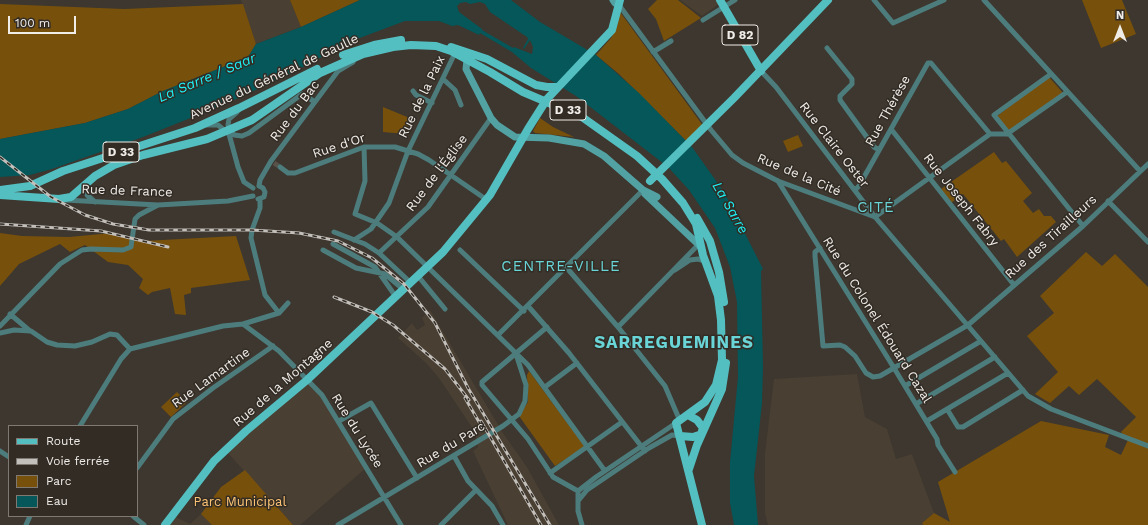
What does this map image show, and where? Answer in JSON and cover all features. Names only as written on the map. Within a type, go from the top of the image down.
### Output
[{"type":"main road","points":[[652,179],[761,70],[828,0]]},
{"type":"main road","name":"Rue de la Montagne","points":[[164,525],[214,461],[307,380],[453,243],[487,200],[534,119],[558,87],[605,37],[617,2]]},
{"type":"main road","name":"D 82","points":[[722,3],[761,70]]},
{"type":"main road","name":"Avenue du Général de Gaulle","points":[[1,192],[30,186],[63,172],[195,128],[239,108],[341,56],[374,45],[401,40],[419,39],[440,42],[471,56]]},
{"type":"main road","name":"Avenue du Général de Gaulle","points":[[87,183],[108,168],[129,160],[182,147],[238,126],[266,111],[330,68],[358,56],[401,45],[428,45],[471,56]]},
{"type":"main road","name":"D 33","points":[[471,56],[487,59],[543,87],[558,87]]},
{"type":"main road","name":"D 33","points":[[471,56],[524,92],[582,117],[637,156],[662,179],[683,203],[696,224],[700,244],[715,284],[720,310],[721,366],[716,385],[705,402],[678,422]]},
{"type":"main road","name":"D 33","points":[[471,56],[523,87],[584,113],[639,154],[666,176],[687,201],[710,241],[724,304],[726,366],[722,389],[700,433],[689,469]]},
{"type":"main road","points":[[1,192],[48,195],[68,193],[92,171],[104,164],[195,128]]},
{"type":"main road","name":"D 33","points":[[50,199],[71,197],[87,183]]},
{"type":"main road","name":"Rue de France","points":[[1,192],[50,199]]},
{"type":"main road","points":[[680,436],[700,433],[697,420],[688,415]]},
{"type":"main road","points":[[678,422],[680,436],[702,525]]},
{"type":"street","points":[[703,20],[722,3],[735,0]]},
{"type":"street","points":[[874,0],[893,23],[944,0]]},
{"type":"street","points":[[984,0],[1140,171]]},
{"type":"street","name":"Rue de la Cité","points":[[617,2],[707,124],[732,155],[743,163],[778,181],[875,217]]},
{"type":"street","points":[[653,52],[670,41]]},
{"type":"street","points":[[827,48],[852,79],[852,84],[840,96],[840,100],[879,150]]},
{"type":"street","name":"Rue du Bac","points":[[259,186],[260,180],[338,71],[347,65],[382,49]]},
{"type":"street","name":"Rue de la Paix","points":[[377,223],[389,203],[408,151],[444,79],[455,53]]},
{"type":"street","points":[[471,56],[466,69],[491,118],[497,125],[513,136],[549,138],[584,144],[604,156],[643,190],[700,244]]},
{"type":"street","name":"Rue Thérèse","points":[[855,190],[859,186],[928,63],[931,63],[990,134]]},
{"type":"street","name":"Rue Claire Oster","points":[[761,70],[776,87],[875,217],[1023,390],[1036,402],[1148,446]]},
{"type":"street","points":[[1051,74],[994,115],[1007,134],[1083,226]]},
{"type":"street","points":[[444,79],[455,90],[461,105]]},
{"type":"street","points":[[413,91],[416,95],[432,103]]},
{"type":"street","points":[[875,217],[990,134],[1007,134],[1067,92]]},
{"type":"street","points":[[236,136],[249,133],[302,94],[315,102]]},
{"type":"street","points":[[236,136],[231,131],[228,122],[239,108]]},
{"type":"street","name":"Rue de l'Église","points":[[379,253],[398,237],[428,207],[491,118]]},
{"type":"street","points":[[195,128],[206,125],[218,126],[228,134],[244,182],[253,188]]},
{"type":"street","name":"Rue Joseph Fabry","points":[[891,129],[928,178],[1014,285]]},
{"type":"street","points":[[233,147],[236,136]]},
{"type":"street","name":"Rue d'Or","points":[[280,167],[288,173],[295,173],[364,147],[383,146],[408,151],[429,160],[487,200]]},
{"type":"street","points":[[364,147],[365,181],[355,214],[377,223],[398,237],[498,336],[532,370],[605,471],[614,472]]},
{"type":"street","name":"Rue des Tirailleurs","points":[[820,248],[815,252],[814,256],[823,346],[840,345],[845,347],[855,356],[866,373],[873,377],[880,376],[968,325],[1083,226],[1148,164]]},
{"type":"street","points":[[498,336],[643,190],[652,179]]},
{"type":"street","name":"Rue du Colonel Édouard Cazal","points":[[778,181],[916,404],[955,472]]},
{"type":"street","points":[[87,183],[87,195],[96,202]]},
{"type":"street","points":[[253,188],[259,186],[263,188],[265,192],[264,196],[260,199],[260,208],[254,224],[252,238],[260,279],[265,295],[279,313]]},
{"type":"street","points":[[253,188],[253,196],[260,199]]},
{"type":"street","points":[[643,190],[657,197]]},
{"type":"street","name":"Rue de France","points":[[50,199],[158,205],[228,201],[253,196]]},
{"type":"street","points":[[1108,201],[1148,242]]},
{"type":"street","points":[[0,326],[60,264],[82,250],[91,248],[123,250],[131,247],[135,220],[139,215],[158,205]]},
{"type":"street","points":[[354,240],[371,229],[377,223]]},
{"type":"street","points":[[334,232],[354,240],[379,253],[407,287]]},
{"type":"street","points":[[333,244],[375,267],[380,272],[385,283],[396,297]]},
{"type":"street","points":[[676,270],[700,244]]},
{"type":"street","points":[[618,327],[700,244]]},
{"type":"street","points":[[323,250],[356,268],[367,272],[380,272],[407,287]]},
{"type":"street","points":[[460,250],[524,311]]},
{"type":"street","points":[[671,273],[690,260],[698,259],[706,262]]},
{"type":"street","points":[[566,267],[618,327],[665,386],[678,422],[614,472],[587,490],[578,502]]},
{"type":"street","points":[[418,276],[446,309]]},
{"type":"street","points":[[81,425],[121,359],[130,349],[223,326],[243,324],[279,313],[288,303]]},
{"type":"street","points":[[528,306],[577,363],[643,449]]},
{"type":"street","points":[[10,314],[47,342],[57,345],[75,346],[92,342],[110,334],[117,335],[130,349]]},
{"type":"street","points":[[14,330],[18,320]]},
{"type":"street","name":"Rue du Lycée","points":[[243,324],[273,346],[322,395],[401,525]]},
{"type":"street","points":[[547,327],[516,354],[483,379],[482,385],[523,432],[550,473],[557,480],[578,491]]},
{"type":"street","points":[[0,333],[14,330],[31,331]]},
{"type":"street","points":[[904,386],[981,341]]},
{"type":"street","name":"Rue Lamartine","points":[[138,467],[174,419],[213,388],[273,346]]},
{"type":"street","name":"Rue du Parc","points":[[338,525],[454,456],[514,418],[522,410],[526,391],[525,379],[516,354]]},
{"type":"street","points":[[916,404],[994,357]]},
{"type":"street","points":[[545,387],[577,363]]},
{"type":"street","points":[[926,421],[1008,373]]},
{"type":"street","points":[[947,409],[958,427],[963,427],[1023,390]]},
{"type":"street","points":[[338,422],[371,403],[417,478]]},
{"type":"street","points":[[550,473],[622,422]]},
{"type":"street","points":[[578,491],[605,471],[643,449],[672,435],[680,436]]},
{"type":"street","points":[[0,450],[8,456]]},
{"type":"street","points":[[454,456],[468,481],[492,506],[503,525]]},
{"type":"street","points":[[444,524],[476,490]]},
{"type":"street","points":[[578,491],[579,516],[582,525]]},
{"type":"street","points":[[134,517],[144,525]]},
{"type":"shaded area","points":[[241,0],[290,0],[301,27],[256,44]]},
{"type":"shaded area","points":[[680,0],[717,0],[719,4],[702,16]]},
{"type":"shaded area","points":[[430,310],[503,433],[527,467],[559,525],[508,525],[473,451],[478,447],[475,432],[439,378],[426,363],[398,338],[412,323],[417,330],[425,325],[422,318]]},
{"type":"shaded area","points":[[857,374],[865,417],[887,429],[896,459],[912,454],[934,513],[922,523],[923,525],[768,525],[765,513],[765,453],[774,379]]},
{"type":"shaded area","points":[[307,383],[321,397],[366,468],[300,525],[293,525],[227,452]]},
{"type":"shaded area","points":[[201,514],[212,525],[170,525],[176,517],[190,524]]},
{"type":"green space","points":[[290,0],[360,0],[301,27]]},
{"type":"green space","points":[[657,0],[678,0],[701,18],[664,41],[656,19],[648,9]]},
{"type":"green space","points":[[1082,0],[1122,0],[1136,34],[1101,48]]},
{"type":"green space","points":[[0,4],[124,9],[243,4],[256,44],[248,57],[163,91],[128,109],[85,123],[0,139]]},
{"type":"green space","points":[[620,12],[704,127],[689,144],[619,74],[596,55],[611,38],[617,26]]},
{"type":"green space","points":[[1049,77],[1063,93],[1010,133],[997,116]]},
{"type":"green space","points":[[383,107],[412,119],[405,134],[383,132]]},
{"type":"green space","points":[[540,118],[553,127],[574,137],[535,133],[533,131]]},
{"type":"green space","points":[[798,135],[803,146],[788,152],[783,141]]},
{"type":"green space","points":[[994,152],[1002,163],[1006,161],[1032,193],[1023,201],[1033,213],[1039,209],[1044,216],[1051,216],[1056,222],[1017,257],[1004,239],[1001,241],[963,194],[951,203],[941,189]]},
{"type":"green space","points":[[0,233],[22,236],[69,237],[112,233],[144,241],[236,236],[250,280],[191,288],[191,293],[184,295],[186,315],[175,314],[170,288],[152,292],[148,295],[139,288],[143,279],[128,265],[108,262],[85,245],[70,252],[60,244],[19,264],[0,286]]},
{"type":"green space","points":[[1086,252],[1102,266],[1115,254],[1148,287],[1148,525],[923,525],[922,523],[934,513],[950,522],[938,482],[1041,421],[1109,435],[1105,447],[1121,455],[1128,440],[1121,432],[1136,417],[1097,379],[1079,395],[1069,386],[1050,403],[1035,394],[1058,372],[1027,336],[1054,313],[1040,296]]},
{"type":"green space","points":[[529,371],[585,447],[555,466],[519,416],[528,402],[527,375]]},
{"type":"green space","points":[[177,392],[187,402],[171,417],[161,407]]},
{"type":"green space","name":"Parc Municipal","points":[[245,470],[293,525],[212,525],[201,514],[221,487]]},
{"type":"water","points":[[360,0],[511,0],[540,22],[596,55],[639,93],[692,147],[724,192],[763,269],[761,271],[763,367],[762,403],[754,476],[758,525],[734,525],[730,503],[730,462],[738,377],[737,302],[730,267],[715,228],[689,190],[668,167],[576,96],[531,68],[512,52],[480,33],[479,35],[458,25],[452,26],[439,21],[405,21],[349,42],[286,76],[223,105],[143,137],[52,169],[30,175],[0,177],[0,139],[85,123],[128,109],[163,91],[248,57],[256,44],[301,27]],"holes":[[[466,2],[470,4],[480,2],[485,4],[490,12],[527,37],[528,39],[523,48],[524,49],[530,40],[533,47],[532,54],[514,47],[513,48],[482,30],[459,12],[457,6],[460,3]]]},
{"type":"tunnel","points":[[274,163],[280,167]]},
{"type":"railway","points":[[0,157],[51,197],[85,215],[113,224],[149,230],[252,230],[299,233],[338,241],[372,258],[404,284],[435,323],[468,388],[550,525]]},
{"type":"railway","points":[[0,224],[101,231],[168,247]]},
{"type":"railway","points":[[334,297],[372,312],[393,325],[445,369],[469,400]]},
{"type":"railway","points":[[465,398],[482,427]]},
{"type":"railway","points":[[481,421],[541,525]]},
{"type":"district","name":"CITÉ","points":[[876,208]]},
{"type":"district","name":"CENTRE-VILLE","points":[[561,267]]},
{"type":"district","name":"SARREGUEMINES","points":[[674,343]]},
{"type":"water label","name":"La Sarre / Saar","points":[[207,78]]},
{"type":"water label","name":"La Sarre","points":[[730,208]]}]
